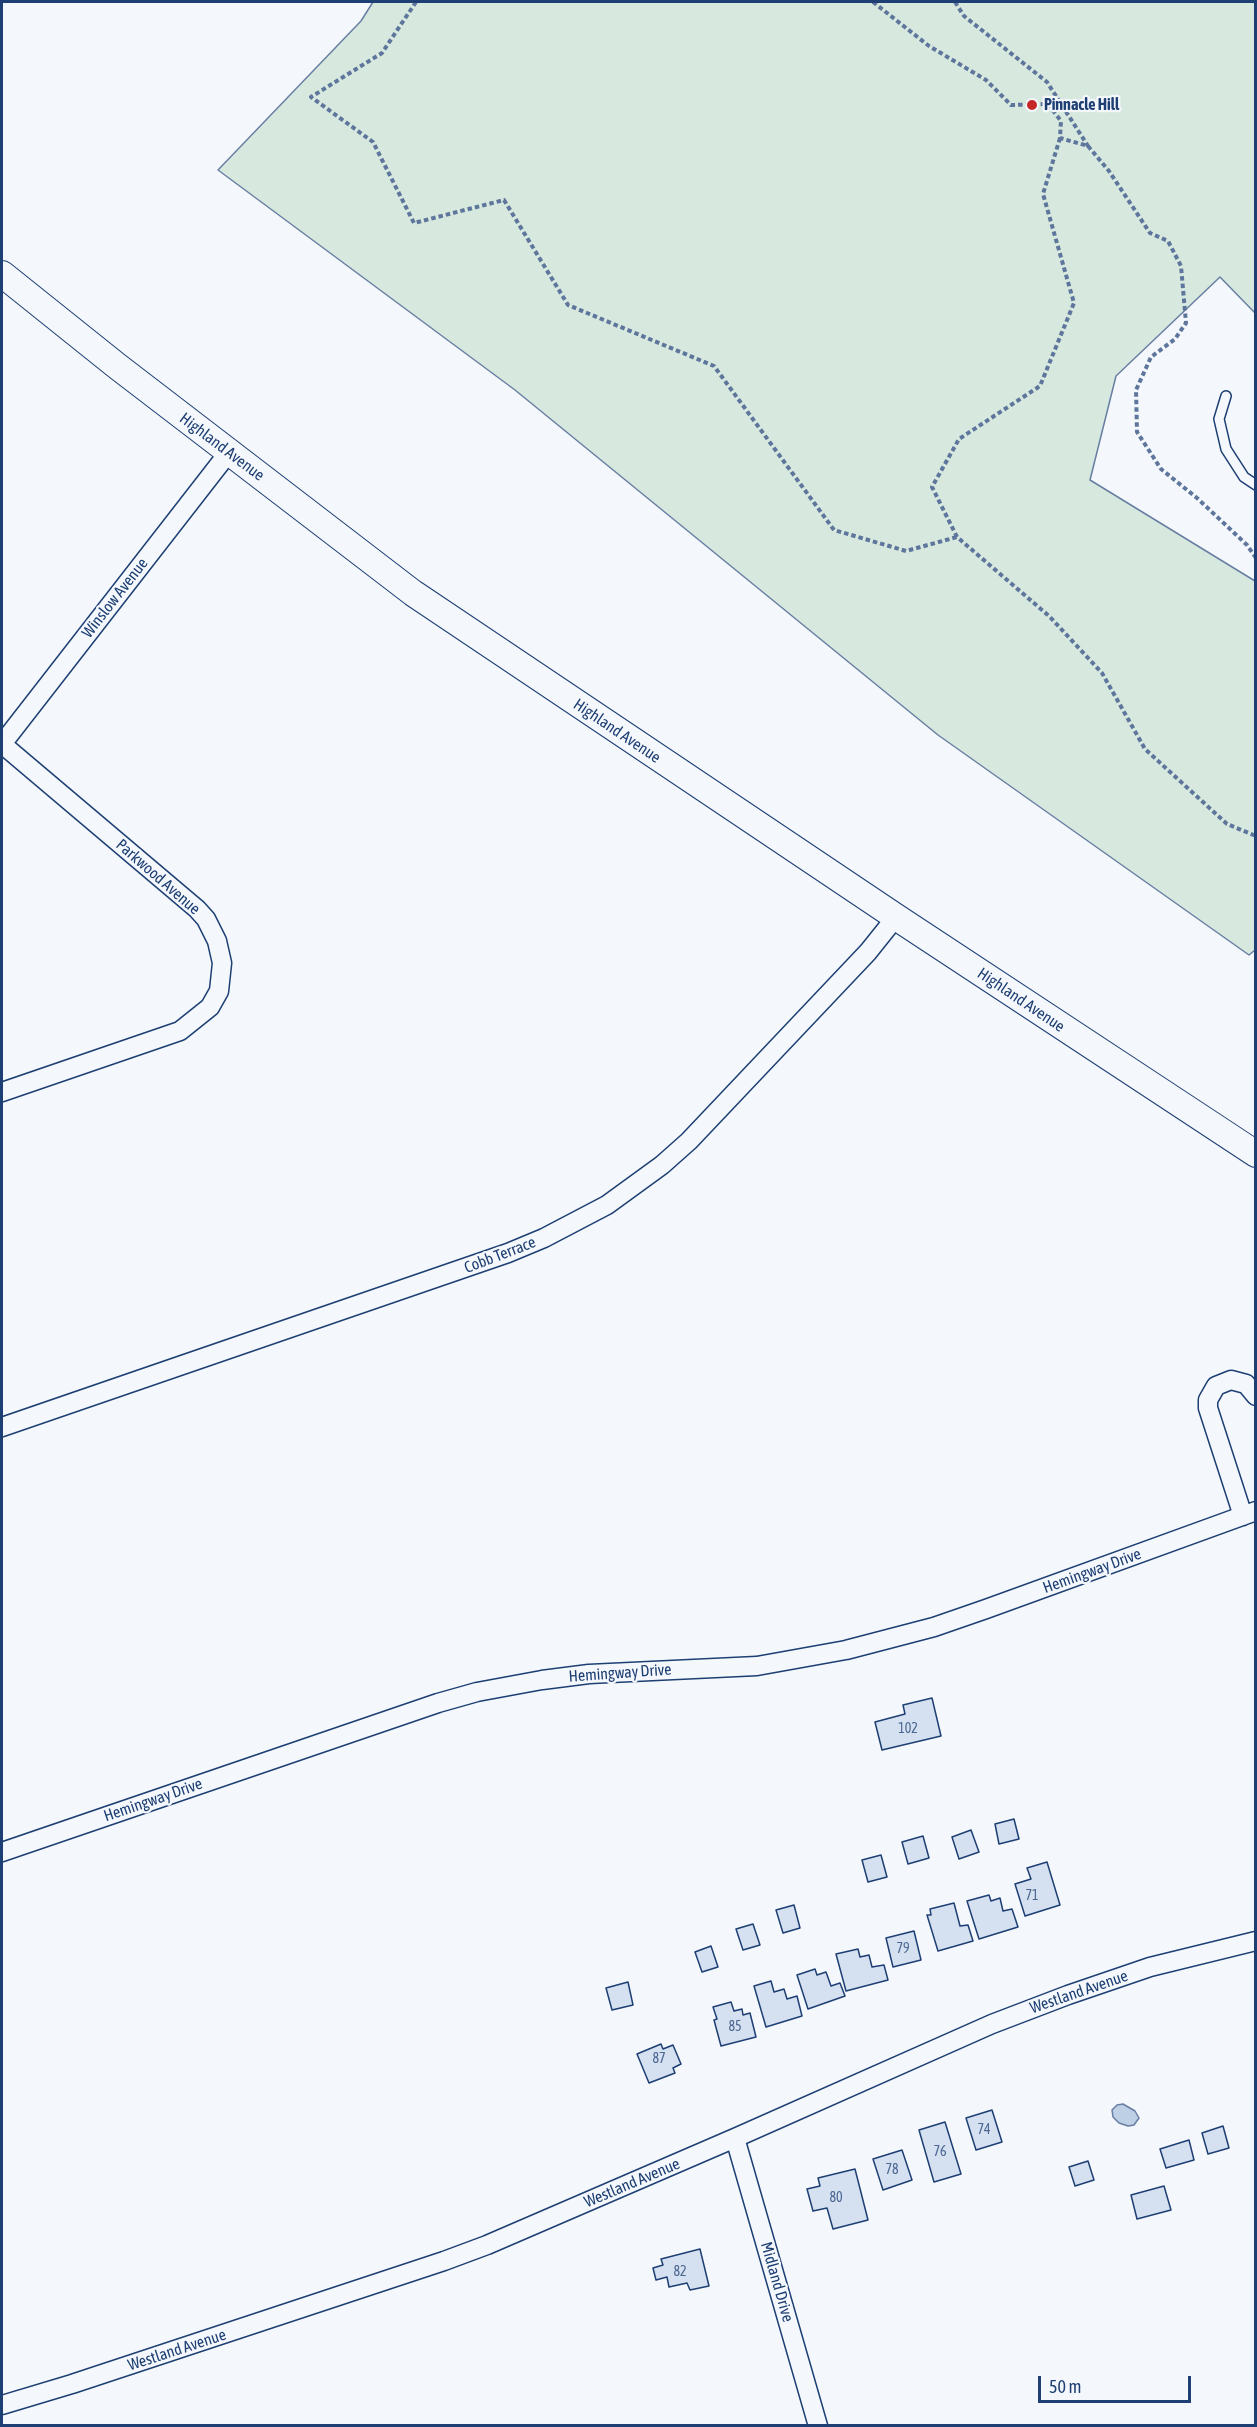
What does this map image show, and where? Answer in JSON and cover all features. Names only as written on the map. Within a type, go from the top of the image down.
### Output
[{"type":"street","name":"Highland Avenue","points":[[2,274],[229,452],[413,592],[896,917],[1256,1154]]},
{"type":"street","name":"Winslow Avenue","points":[[2,744],[229,452]]},
{"type":"street","name":"Parkwood Avenue","points":[[2,744],[197,909],[206,919],[217,941],[222,963],[219,991],[210,1007],[180,1031],[2,1092]]},
{"type":"street","name":"Cobb Terrace","points":[[2,1427],[508,1253],[553,1234],[607,1205],[662,1165],[689,1141],[868,952],[896,917]]},
{"type":"street","name":"Hemingway Drive","points":[[2,1852],[438,1702],[477,1692],[589,1674],[757,1666],[846,1650],[934,1627],[1249,1514],[1208,1408],[1208,1400],[1216,1386],[1231,1380],[1246,1384],[1256,1396]]},
{"type":"street","name":"Westland Avenue","points":[[2,2405],[83,2381],[444,2261],[487,2245],[735,2138],[992,2024],[1150,1967],[1256,1941]]},
{"type":"street","name":"Midland Drive","points":[[735,2138],[819,2426]]},
{"type":"lane","points":[[1226,396],[1219,419],[1226,449],[1244,477],[1256,485]]},
{"type":"path","points":[[416,2],[382,53],[311,97],[373,142],[414,223],[504,200],[568,305],[714,366],[834,530],[906,551],[957,537]]},
{"type":"path","points":[[873,2],[929,46],[986,80],[1011,105],[1048,104],[1061,121],[1060,138],[1043,194],[1074,303],[1040,386],[959,439],[932,487],[957,537],[1049,616],[1102,674],[1145,749],[1227,824],[1256,836]]},
{"type":"path","points":[[955,2],[964,16],[1047,82],[1088,146],[1109,171],[1150,233],[1168,241],[1181,266],[1186,323],[1175,339],[1152,357],[1136,390],[1137,432],[1161,469],[1247,545],[1256,558]]},
{"type":"path","points":[[1060,138],[1088,146]]},
{"type":"shaded area","points":[[373,2],[1255,2],[1255,313],[1220,277],[1116,376],[1090,480],[1255,581],[1255,950],[1249,955],[938,735],[515,390],[218,170],[361,21]]},
{"type":"water","points":[[1123,2104],[1135,2111],[1139,2118],[1134,2125],[1119,2123],[1113,2117],[1112,2110],[1117,2105]]},
{"type":"building","points":[[932,1698],[941,1736],[882,1750],[875,1722],[905,1714],[903,1705]]},
{"type":"building","points":[[1014,1819],[1019,1839],[999,1844],[995,1824]]},
{"type":"building","points":[[971,1830],[979,1852],[959,1859],[952,1837]]},
{"type":"building","points":[[923,1836],[929,1858],[908,1864],[902,1842]]},
{"type":"building","points":[[881,1855],[887,1877],[868,1882],[862,1860]]},
{"type":"building","points":[[1047,1862],[1060,1905],[1025,1916],[1015,1884],[1031,1879],[1027,1868]]},
{"type":"building","points":[[989,1895],[991,1901],[1000,1898],[1003,1911],[1012,1909],[1018,1927],[979,1939],[967,1901]]},
{"type":"building","points":[[954,1903],[960,1926],[968,1925],[973,1941],[938,1951],[927,1915],[931,1915],[930,1909]]},
{"type":"building","points":[[794,1905],[800,1928],[783,1933],[776,1910]]},
{"type":"building","points":[[753,1924],[760,1945],[743,1950],[736,1929]]},
{"type":"building","points":[[914,1931],[921,1960],[893,1967],[886,1938]]},
{"type":"building","points":[[711,1946],[718,1967],[702,1972],[695,1952]]},
{"type":"building","points":[[858,1949],[860,1957],[869,1955],[872,1967],[884,1965],[888,1980],[846,1991],[836,1954]]},
{"type":"building","points":[[815,1969],[817,1975],[826,1972],[831,1986],[840,1983],[845,1996],[808,2009],[797,1975]]},
{"type":"building","points":[[771,1981],[774,1992],[784,1989],[787,1999],[797,1996],[802,2016],[766,2027],[754,1986]]},
{"type":"building","points":[[628,1982],[633,2005],[612,2010],[606,1988]]},
{"type":"building","points":[[731,2002],[734,2011],[742,2009],[743,2015],[750,2013],[756,2037],[721,2046],[713,2007]]},
{"type":"building","points":[[661,2044],[663,2049],[673,2045],[681,2064],[673,2068],[675,2073],[649,2083],[637,2054]]},
{"type":"building","points":[[992,2110],[1002,2142],[976,2150],[966,2118]]},
{"type":"building","points":[[945,2122],[961,2174],[934,2182],[919,2130]]},
{"type":"building","points":[[1223,2126],[1229,2148],[1208,2154],[1202,2133]]},
{"type":"building","points":[[1189,2140],[1194,2160],[1166,2168],[1160,2149]]},
{"type":"building","points":[[902,2150],[912,2180],[883,2190],[873,2159]]},
{"type":"building","points":[[1088,2161],[1094,2180],[1075,2186],[1069,2167]]},
{"type":"building","points":[[855,2169],[868,2220],[833,2229],[827,2208],[813,2211],[807,2189],[820,2186],[818,2178]]},
{"type":"building","points":[[1164,2186],[1171,2210],[1137,2219],[1131,2195]]},
{"type":"building","points":[[700,2249],[709,2286],[690,2290],[687,2283],[669,2287],[667,2277],[656,2280],[653,2268],[663,2265],[661,2259]]},
{"type":"place","name":"Pinnacle Hill","points":[[1032,105]]}]
